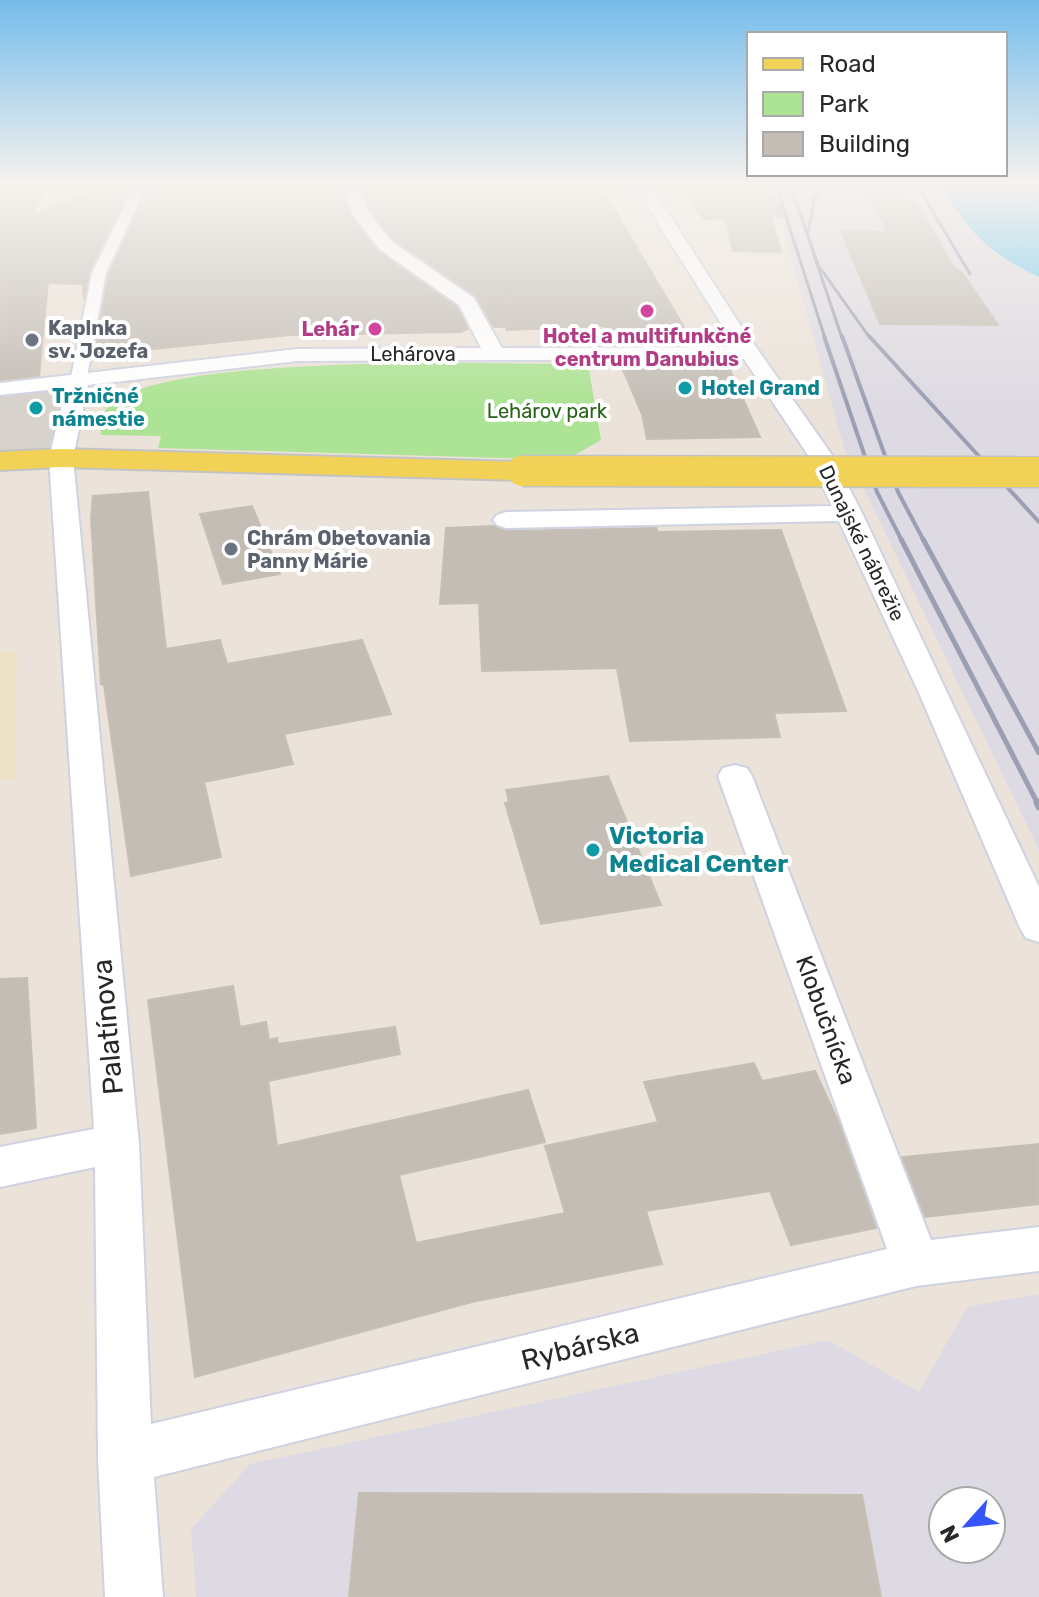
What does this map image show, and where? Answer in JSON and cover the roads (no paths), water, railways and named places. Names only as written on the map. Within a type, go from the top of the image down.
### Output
[{"type":"main road","points":[[0,450],[61,458]]},
{"type":"main road","points":[[0,461],[61,458],[522,471],[831,474],[1039,472]]},
{"type":"street","points":[[61,458],[99,273],[107,257]]},
{"type":"street","points":[[402,257],[467,302],[494,353]]},
{"type":"street","name":"Dunajské nábrežie","points":[[688,257],[820,455],[1039,928]]},
{"type":"street","name":"Lehárova","points":[[78,382],[297,355],[750,353]]},
{"type":"street","points":[[0,389],[78,382]]},
{"type":"street","name":"Palatínova","points":[[61,458],[117,1144],[125,1457],[134,1597]]},
{"type":"street","points":[[506,520],[849,513]]},
{"type":"street","name":"Klobučnícka","points":[[735,776],[916,1264]]},
{"type":"street","points":[[0,1167],[117,1144]]},
{"type":"street","name":"Rybárska","points":[[125,1457],[916,1264],[1039,1249]]},
{"type":"water","points":[[1003,257],[1039,257],[1039,277],[1020,268]]},
{"type":"railway","points":[[799,257],[825,338]]},
{"type":"railway","points":[[815,257],[870,338]]},
{"type":"railway","points":[[815,257],[842,338]]},
{"type":"railway","points":[[960,257],[970,274]]},
{"type":"railway","points":[[824,336],[877,492],[902,541]]},
{"type":"railway","points":[[842,336],[898,492],[924,541]]},
{"type":"railway","points":[[869,336],[1039,522]]},
{"type":"railway","points":[[901,539],[1037,802]]},
{"type":"railway","points":[[923,539],[1039,753]]},
{"type":"railway","points":[[1037,802],[1039,807]]},
{"type":"place","name":"Hotel a multifunkčné centrum Danubius","points":[[647,311]]},
{"type":"place","name":"Lehár","points":[[375,329]]},
{"type":"place","name":"Kaplnka sv. Jozefa","points":[[32,340]]},
{"type":"place","name":"Hotel Grand","points":[[685,388]]},
{"type":"place","name":"Tržničné námestie","points":[[36,408]]},
{"type":"place","name":"Chrám Obetovania Panny Márie","points":[[231,549]]},
{"type":"place","name":"Victoria Medical Center","points":[[593,850]]},
{"type":"park label","name":"Lehárov park","points":[[547,411]]}]
